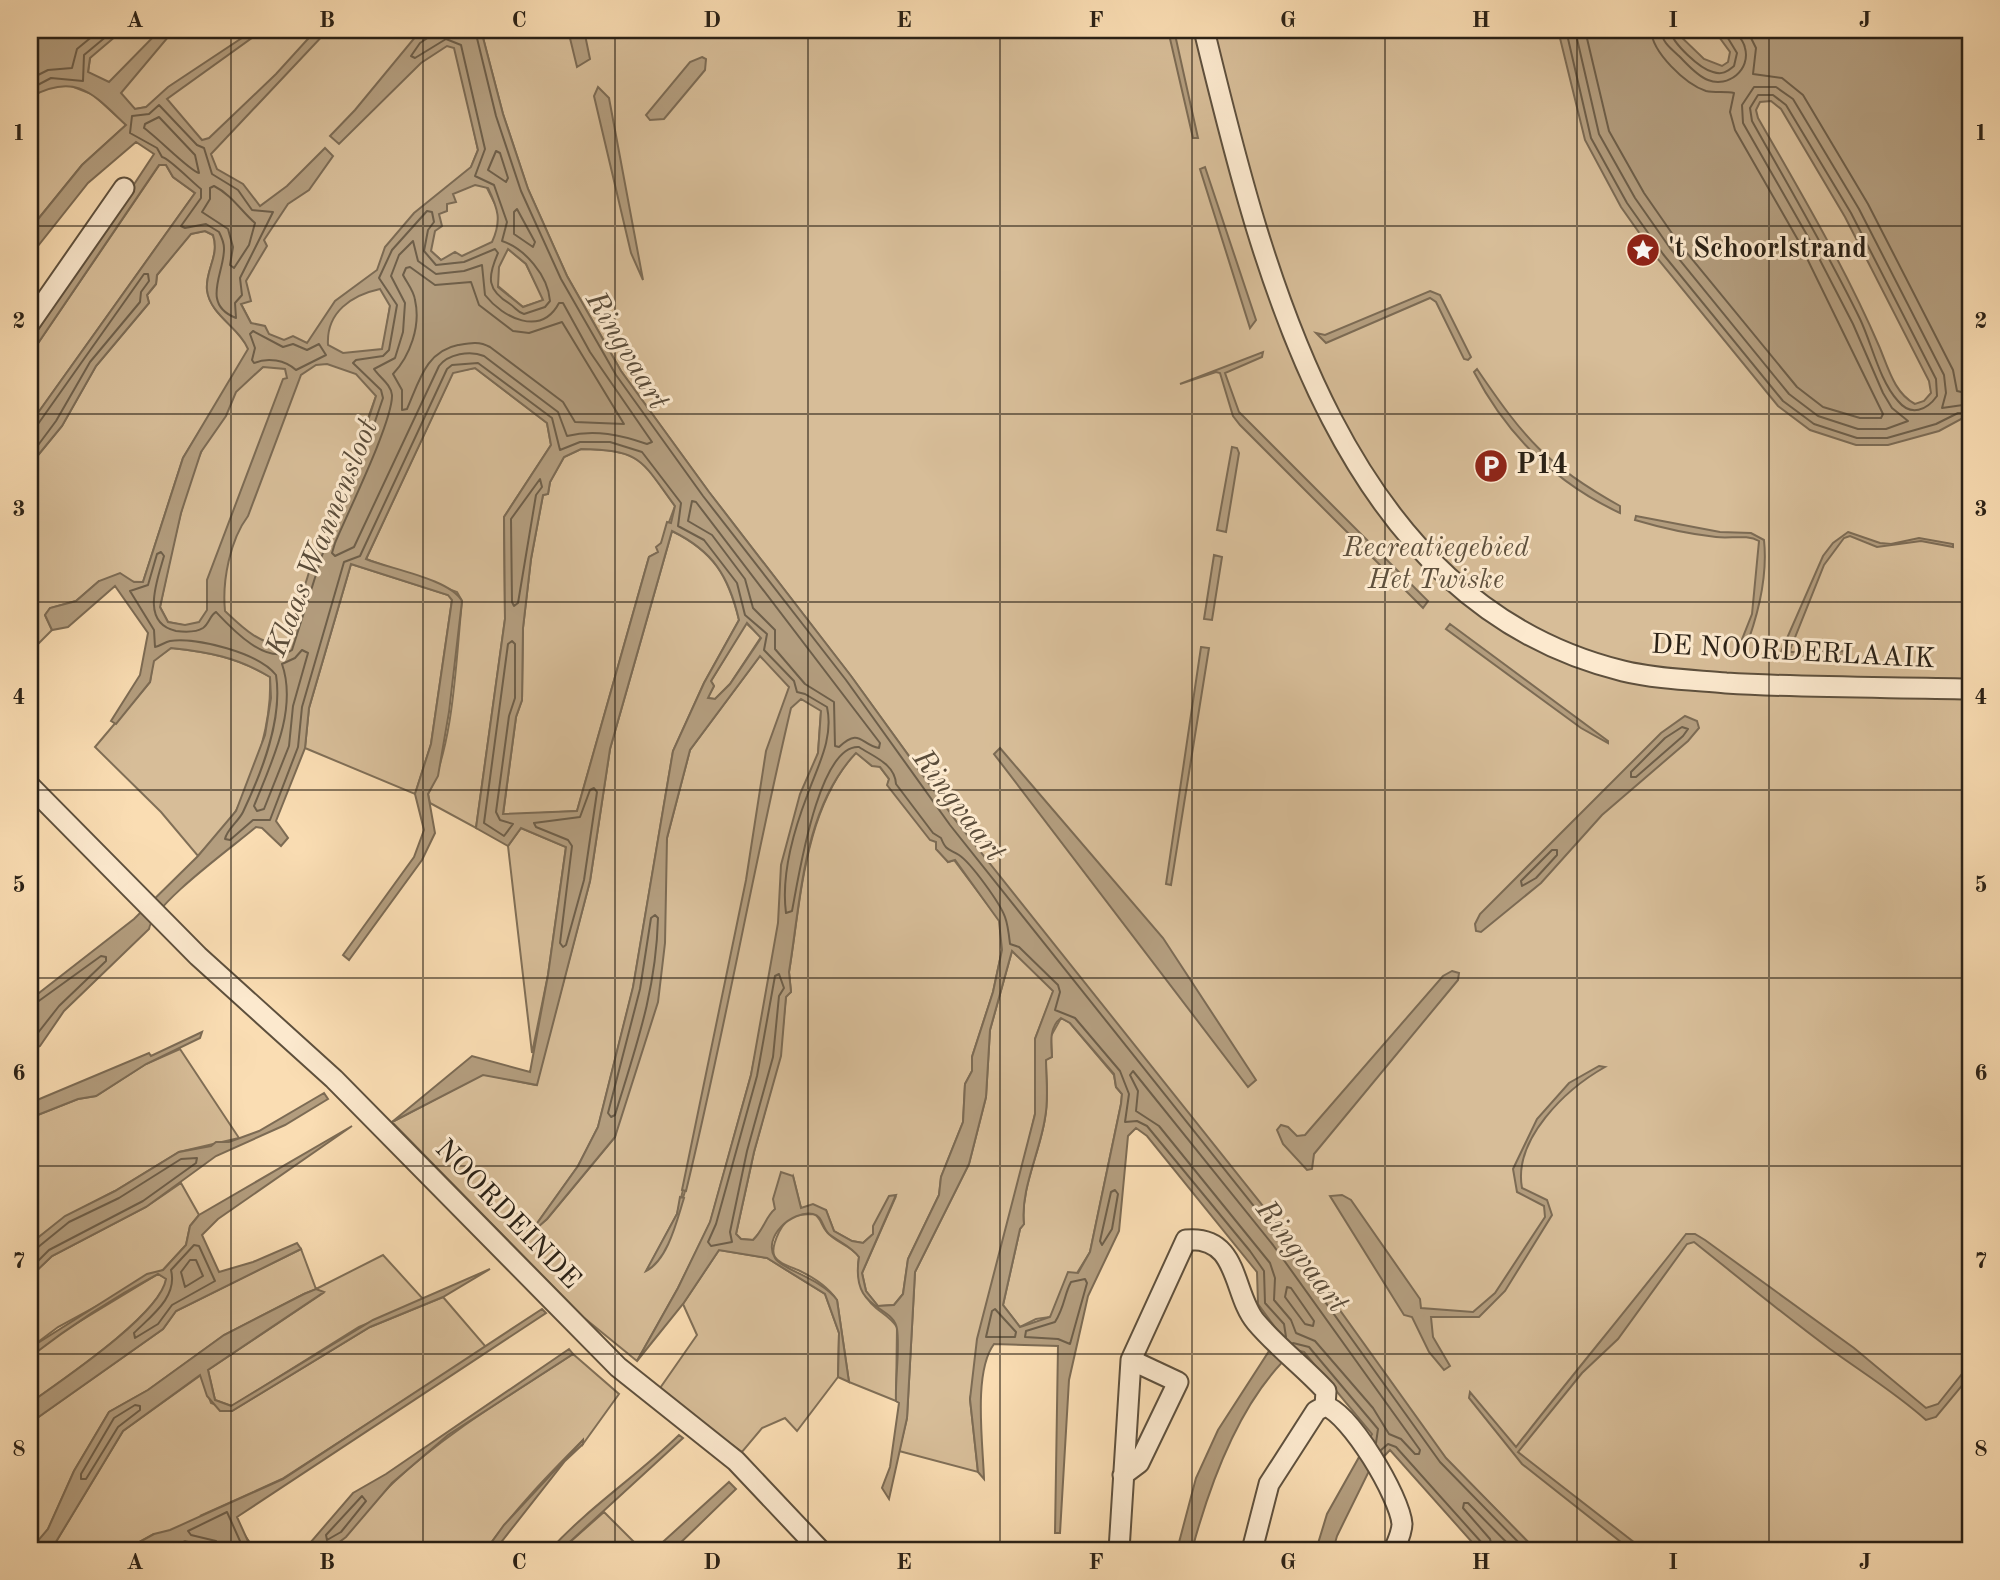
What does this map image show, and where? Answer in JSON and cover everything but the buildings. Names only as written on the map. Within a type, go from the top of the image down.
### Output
[{"type":"street","name":"DE NOORDERLAAIK","points":[[1204,30],[1245,200],[1290,331],[1310,374],[1343,438],[1387,509],[1416,544],[1479,603],[1506,621],[1563,649],[1596,663],[1651,677],[1769,685],[1970,689]]},
{"type":"street","points":[[30,323],[124,188]]},
{"type":"street","name":"NOORDEINDE","points":[[30,786],[150,909],[334,1079],[618,1367],[736,1461],[820,1550]]},
{"type":"street","points":[[1119,1550],[1131,1360],[1186,1240],[1197,1239],[1231,1261],[1247,1308],[1325,1391],[1325,1406]]},
{"type":"street","points":[[1123,1475],[1139,1463],[1178,1382],[1131,1360]]},
{"type":"street","points":[[1252,1550],[1269,1484],[1316,1411],[1325,1406],[1335,1409],[1363,1444],[1377,1468],[1402,1525],[1394,1550]]},
{"type":"green space","points":[[115,30],[452,30],[478,150],[471,167],[487,188],[496,206],[508,249],[526,264],[544,300],[523,307],[462,256],[441,260],[431,251],[390,306],[376,396],[286,646],[168,622],[160,607],[178,523],[206,441],[235,392],[263,367],[251,323],[241,304],[256,204],[146,107],[135,109],[88,72],[90,58]]},
{"type":"green space","name":"Recreatiegebied Het Twiske","points":[[481,30],[1970,30],[1970,1550],[1536,1550],[1446,1459],[1372,1358],[956,821],[851,676],[709,492],[621,371],[567,276],[528,189],[503,114]]},
{"type":"green space","points":[[66,84],[94,95],[126,125],[82,165],[30,229],[30,97],[52,85]]},
{"type":"green space","points":[[160,164],[166,165],[173,177],[195,193],[30,424],[30,355]]},
{"type":"green space","points":[[205,231],[213,235],[215,243],[207,283],[209,299],[249,349],[183,458],[143,582],[99,581],[76,601],[50,608],[45,615],[52,630],[30,652],[30,465],[62,426],[96,366],[149,303],[147,295],[156,284],[157,275],[190,234]]},
{"type":"green space","points":[[475,368],[547,423],[551,445],[504,517],[505,619],[476,828],[430,803],[428,794],[437,774],[449,727],[462,601],[457,592],[366,559],[453,372]]},
{"type":"green space","points":[[581,449],[617,452],[638,460],[655,477],[675,506],[658,552],[649,557],[577,811],[503,815],[516,717],[522,700],[523,628],[531,559],[543,495],[548,494],[550,482],[564,457]]},
{"type":"green space","points":[[672,531],[698,547],[717,566],[730,590],[739,620],[704,683],[673,751],[633,988],[598,1127],[578,1166],[530,1233],[547,1219],[615,1137],[667,838],[690,750],[760,656],[821,710],[818,753],[751,1075],[710,1223],[678,1288],[637,1361],[583,1317],[392,1122],[483,1074],[536,1085],[590,881],[610,749]],"holes":[[[687,1174],[689,1176],[674,1226],[647,1270],[677,1214]]]},
{"type":"green space","points":[[351,564],[448,595],[452,600],[431,744],[415,794],[305,748],[309,708]]},
{"type":"green space","points":[[746,623],[761,637],[730,684],[715,699],[707,698],[714,686],[711,681]]},
{"type":"green space","points":[[171,648],[222,656],[270,677],[266,728],[251,778],[233,815],[198,856],[161,812],[95,747],[150,682],[153,661]]},
{"type":"green space","points":[[856,752],[872,766],[879,766],[889,779],[888,785],[936,842],[948,862],[954,860],[1000,921],[1002,950],[993,992],[972,1057],[972,1071],[965,1084],[963,1122],[941,1177],[939,1195],[908,1259],[903,1294],[894,1305],[878,1306],[866,1291],[862,1273],[896,1196],[873,1234],[863,1243],[852,1241],[834,1231],[826,1210],[801,1208],[793,1176],[759,1234],[753,1240],[741,1239],[736,1234],[754,1152],[780,1056],[786,996],[791,992],[789,972],[808,856],[825,801]]},
{"type":"green space","points":[[521,828],[566,847],[548,975],[532,1053],[508,846]]},
{"type":"green space","points":[[1012,951],[1054,990],[1035,1039],[1035,1114],[970,1399],[978,1472],[899,1451],[907,1418],[915,1272],[969,1164],[986,1097],[990,1030]]},
{"type":"green space","points":[[1061,1018],[1070,1023],[1114,1075],[1116,1087],[1122,1094],[1121,1104],[1090,1252],[1050,1317],[1036,1319],[1020,1327],[1003,1305],[1020,1229],[1024,1224],[1025,1198],[1045,1118],[1046,1059],[1052,1057],[1051,1036]]},
{"type":"green space","points":[[180,1049],[239,1138],[179,1152],[115,1191],[65,1217],[30,1244],[30,1118],[78,1099],[96,1096],[146,1064]]},
{"type":"green space","points":[[181,1183],[199,1215],[190,1226],[186,1245],[163,1270],[58,1327],[30,1348],[30,1277],[52,1256],[146,1207]]},
{"type":"green space","points":[[814,1214],[831,1236],[859,1257],[858,1271],[863,1291],[871,1303],[897,1327],[896,1401],[849,1382],[837,1300],[820,1283],[779,1261],[773,1254],[779,1232],[789,1219],[797,1215]]},
{"type":"green space","points":[[301,1249],[316,1289],[224,1335],[148,1390],[109,1412],[74,1471],[48,1529],[41,1540],[30,1547],[30,1423],[163,1329],[176,1311]]},
{"type":"green space","points":[[719,1250],[767,1258],[825,1294],[839,1333],[838,1377],[797,1431],[785,1418],[762,1428],[742,1452],[658,1391],[697,1335],[683,1304]]},
{"type":"green space","points":[[383,1255],[424,1300],[359,1327],[232,1406],[215,1400],[208,1370],[323,1293],[316,1289]]},
{"type":"green space","points":[[158,1274],[167,1279],[160,1294],[147,1310],[108,1346],[30,1403],[30,1357],[59,1334]]},
{"type":"green space","points":[[443,1297],[486,1347],[282,1479],[200,1516],[226,1508],[255,1550],[128,1550],[154,1534],[125,1550],[51,1550],[123,1431],[201,1375],[211,1403],[232,1411],[370,1327]]},
{"type":"green space","points":[[573,1354],[619,1394],[583,1444],[583,1440],[532,1493],[486,1550],[329,1550],[415,1463],[481,1414]]},
{"type":"green space","points":[[604,1512],[637,1545],[632,1550],[561,1550]]},
{"type":"water","points":[[41,30],[123,30],[90,58],[88,72],[109,82],[160,30],[174,30],[121,93],[135,109],[146,107],[168,87],[254,30],[263,30],[167,99],[202,140],[209,138],[276,74],[316,30],[328,30],[211,154],[217,169],[243,184],[260,206],[287,186],[325,148],[333,156],[309,190],[288,204],[264,240],[267,246],[246,281],[251,301],[241,304],[251,323],[265,326],[269,334],[284,340],[293,336],[307,343],[335,301],[377,270],[385,247],[414,213],[471,167],[478,150],[454,48],[447,46],[421,63],[339,144],[330,136],[416,36],[429,30],[481,30],[503,114],[528,189],[567,276],[621,371],[709,492],[851,676],[956,821],[1286,1235],[1446,1458],[1536,1550],[1479,1550],[1390,1450],[1368,1473],[1337,1536],[1333,1550],[1316,1550],[1327,1514],[1372,1434],[1304,1352],[1295,1350],[1276,1369],[1243,1416],[1218,1470],[1192,1550],[1177,1550],[1196,1478],[1218,1430],[1280,1334],[1258,1304],[1257,1272],[1147,1136],[1136,1128],[1128,1136],[1119,1231],[1088,1296],[1069,1380],[1060,1533],[1055,1533],[1058,1346],[994,1344],[983,1372],[981,1390],[984,1479],[978,1472],[970,1399],[977,1339],[1035,1114],[1035,1039],[1053,991],[1012,951],[990,1030],[986,1097],[969,1164],[915,1272],[907,1418],[889,1499],[882,1488],[890,1467],[899,1403],[896,1401],[897,1329],[894,1321],[866,1297],[861,1288],[858,1275],[859,1257],[829,1234],[816,1215],[805,1214],[788,1221],[776,1234],[772,1250],[775,1258],[785,1267],[822,1286],[837,1300],[849,1382],[838,1377],[839,1333],[825,1294],[767,1258],[719,1250],[683,1304],[637,1361],[678,1288],[710,1222],[751,1075],[778,923],[781,865],[800,794],[818,753],[821,711],[801,699],[791,708],[700,1131],[686,1191],[682,1190],[746,880],[766,751],[789,687],[760,656],[690,750],[667,838],[665,943],[658,1002],[615,1137],[547,1219],[528,1236],[578,1166],[598,1127],[633,987],[673,751],[704,683],[739,620],[730,590],[717,566],[698,547],[672,531],[610,749],[590,881],[537,1085],[483,1075],[392,1122],[472,1056],[530,1072],[548,975],[566,847],[521,828],[508,846],[476,828],[505,619],[504,517],[551,445],[547,423],[475,368],[453,373],[366,559],[433,581],[455,593],[462,601],[449,712],[438,776],[428,794],[435,833],[422,860],[349,960],[343,955],[414,857],[424,830],[415,794],[431,744],[452,600],[448,595],[351,564],[309,708],[305,748],[276,821],[288,838],[281,846],[262,828],[256,827],[214,861],[164,905],[149,929],[64,1011],[40,1046],[30,1051],[30,1000],[134,919],[198,856],[236,811],[265,735],[271,698],[270,677],[258,670],[222,656],[171,648],[154,661],[150,682],[116,724],[111,721],[140,675],[148,633],[115,586],[68,627],[52,630],[45,615],[50,608],[76,601],[99,581],[120,573],[134,582],[143,582],[183,458],[248,349],[209,299],[207,283],[215,250],[213,235],[205,231],[191,234],[157,275],[156,284],[147,295],[149,303],[96,366],[62,426],[30,465],[30,424],[195,193],[173,177],[166,165],[159,165],[30,355],[30,342],[154,154],[136,142],[88,183],[30,256],[30,229],[82,165],[126,125],[93,95],[72,86],[60,86],[30,97],[30,43]],"holes":[[[475,185],[488,188],[496,209],[497,227],[492,242],[462,256],[455,252],[441,260],[431,251],[435,231],[442,226],[439,214],[447,211],[447,204],[456,202],[453,194]],[[508,249],[526,264],[543,300],[523,307],[498,287],[499,267]],[[380,289],[390,306],[382,349],[343,353],[328,345],[331,323],[343,307],[360,296]],[[327,364],[356,374],[376,396],[361,442],[320,537],[286,646],[260,639],[225,611],[225,587],[236,537],[248,516],[301,375],[316,365]],[[263,367],[285,369],[287,378],[283,379],[207,580],[207,610],[199,622],[185,625],[168,622],[160,607],[181,513],[201,452],[226,416],[236,392]],[[581,449],[617,452],[629,455],[646,468],[675,506],[671,523],[667,522],[661,543],[656,547],[658,552],[649,557],[577,811],[503,814],[516,717],[522,700],[523,628],[531,559],[543,495],[548,494],[550,482],[564,457]],[[747,623],[761,638],[730,684],[715,699],[708,698],[714,686],[711,681]],[[856,753],[872,766],[880,767],[889,779],[887,785],[930,840],[936,842],[936,849],[948,862],[955,860],[999,921],[1002,950],[993,992],[972,1057],[972,1071],[965,1084],[963,1122],[941,1177],[939,1195],[908,1259],[903,1294],[894,1305],[878,1306],[866,1291],[862,1273],[896,1195],[889,1196],[873,1226],[873,1234],[863,1243],[852,1241],[834,1231],[826,1210],[813,1204],[801,1208],[793,1176],[781,1172],[773,1199],[775,1209],[757,1236],[753,1240],[741,1239],[736,1234],[754,1152],[781,1056],[786,997],[791,992],[789,972],[801,885],[815,828],[838,775]],[[1061,1018],[1070,1023],[1114,1074],[1116,1087],[1122,1094],[1121,1104],[1090,1252],[1078,1273],[1068,1272],[1050,1317],[1020,1327],[1003,1305],[1020,1229],[1024,1224],[1025,1198],[1045,1118],[1046,1060],[1052,1057],[1053,1031]]]},
{"type":"water","points":[[568,30],[584,30],[590,59],[577,67]]},
{"type":"water","points":[[1168,30],[1174,30],[1198,138],[1193,138]]},
{"type":"water","points":[[1558,30],[1674,30],[1704,59],[1722,66],[1728,62],[1730,52],[1714,30],[1970,30],[1970,420],[1961,419],[1939,431],[1888,445],[1856,445],[1810,430],[1778,406],[1657,258],[1621,207],[1585,140]],"holes":[[[1771,101],[1781,109],[1845,217],[1929,381],[1931,393],[1924,401],[1915,404],[1897,386],[1852,288],[1756,110],[1760,102]]]},
{"type":"water","points":[[702,57],[706,59],[705,70],[664,119],[650,120],[646,115],[690,62]]},
{"type":"water","points":[[598,87],[609,98],[643,280],[631,253],[594,96]]},
{"type":"water","points":[[1205,167],[1256,320],[1250,328],[1200,169]]},
{"type":"water","points":[[1430,291],[1440,295],[1471,357],[1468,360],[1464,359],[1436,302],[1430,298],[1326,343],[1316,333],[1325,335]]},
{"type":"water","points":[[1263,352],[1262,357],[1225,373],[1239,412],[1428,601],[1423,608],[1240,425],[1233,416],[1220,373],[1180,384]]},
{"type":"water","points":[[1477,369],[1509,414],[1538,448],[1573,477],[1620,506],[1620,513],[1574,487],[1535,455],[1487,395],[1474,372]]},
{"type":"water","points":[[1232,447],[1237,448],[1239,453],[1226,532],[1217,530]]},
{"type":"water","points":[[1636,516],[1720,532],[1751,533],[1764,540],[1765,568],[1761,597],[1744,652],[1739,651],[1739,647],[1752,614],[1759,541],[1675,530],[1635,520]]},
{"type":"water","points":[[1848,532],[1880,543],[1891,544],[1919,538],[1953,544],[1953,547],[1921,541],[1877,547],[1850,536],[1844,538],[1824,565],[1790,650],[1845,651],[1846,654],[1844,657],[1787,658],[1777,661],[1823,556],[1833,543]]},
{"type":"water","points":[[1214,555],[1222,557],[1212,620],[1204,619]]},
{"type":"water","points":[[1450,624],[1608,743],[1581,728],[1446,629]]},
{"type":"water","points":[[1201,647],[1209,648],[1171,885],[1166,884]]},
{"type":"water","points":[[1685,716],[1697,721],[1699,728],[1688,741],[1602,815],[1541,883],[1481,932],[1476,931],[1475,924],[1480,914],[1661,733]]},
{"type":"water","points":[[1000,748],[1163,938],[1256,1080],[1248,1087],[994,754]]},
{"type":"water","points":[[1452,971],[1459,973],[1458,980],[1314,1154],[1312,1169],[1307,1170],[1283,1144],[1277,1130],[1281,1125],[1288,1127],[1297,1136],[1305,1135],[1443,976]]},
{"type":"water","points":[[202,1032],[200,1038],[146,1064],[96,1096],[78,1099],[30,1118],[30,1103],[149,1053],[151,1056]]},
{"type":"water","points":[[1599,1066],[1605,1067],[1574,1088],[1545,1117],[1526,1152],[1521,1170],[1522,1188],[1547,1200],[1552,1215],[1505,1291],[1479,1317],[1431,1317],[1433,1337],[1450,1366],[1444,1370],[1429,1352],[1412,1317],[1404,1315],[1330,1196],[1342,1195],[1351,1200],[1420,1299],[1421,1308],[1473,1312],[1495,1293],[1545,1217],[1544,1206],[1517,1192],[1513,1169],[1537,1119],[1569,1083]]},
{"type":"water","points":[[324,1093],[328,1099],[285,1125],[216,1156],[146,1207],[52,1256],[30,1277],[30,1244],[65,1216],[115,1191],[179,1152],[211,1146],[216,1142],[229,1142],[259,1131]]},
{"type":"water","points":[[352,1126],[218,1219],[202,1235],[219,1272],[253,1262],[297,1243],[301,1249],[176,1311],[163,1329],[30,1423],[30,1403],[129,1328],[160,1294],[166,1279],[158,1274],[141,1283],[92,1313],[30,1357],[30,1348],[147,1274],[163,1270],[186,1245],[190,1226],[199,1215]]},
{"type":"water","points":[[680,1197],[684,1198],[671,1239],[654,1266],[646,1271],[677,1214]]},
{"type":"water","points":[[1686,1234],[1695,1234],[1705,1240],[1854,1348],[1926,1408],[1938,1404],[1966,1369],[1970,1368],[1970,1381],[1964,1383],[1936,1417],[1926,1420],[1796,1323],[1694,1242],[1687,1244],[1618,1339],[1582,1373],[1518,1452],[1644,1550],[1631,1550],[1522,1464],[1469,1398],[1470,1392],[1516,1447]]},
{"type":"water","points":[[490,1269],[443,1297],[370,1327],[232,1411],[220,1411],[207,1396],[200,1375],[123,1431],[51,1550],[30,1550],[48,1529],[74,1471],[109,1412],[148,1390],[224,1335],[304,1294],[316,1289],[324,1292],[208,1370],[215,1400],[231,1406],[373,1320]]},
{"type":"water","points":[[542,1309],[546,1313],[237,1517],[252,1550],[216,1550],[185,1541],[167,1550],[125,1550],[154,1534],[170,1530],[283,1479]]},
{"type":"water","points":[[569,1349],[573,1354],[448,1435],[392,1483],[346,1537],[329,1550],[304,1550],[353,1493],[386,1474]]},
{"type":"water","points":[[679,1435],[683,1438],[561,1550],[550,1550],[565,1534]]},
{"type":"water","points":[[583,1440],[583,1444],[565,1461],[495,1550],[486,1550],[504,1525]]},
{"type":"water","points":[[729,1482],[736,1489],[673,1550],[654,1550]]},
{"type":"place","name":"'t Schoorlstrand","points":[[1643,250]]},
{"type":"place","name":"P14","points":[[1491,466]]},
{"type":"water label","name":"Ringvaart","points":[[626,351]]},
{"type":"water label","name":"Klaas Wannensloot","points":[[323,538]]},
{"type":"water label","name":"Ringvaart","points":[[958,806]]},
{"type":"water label","name":"Ringvaart","points":[[1301,1257]]}]
